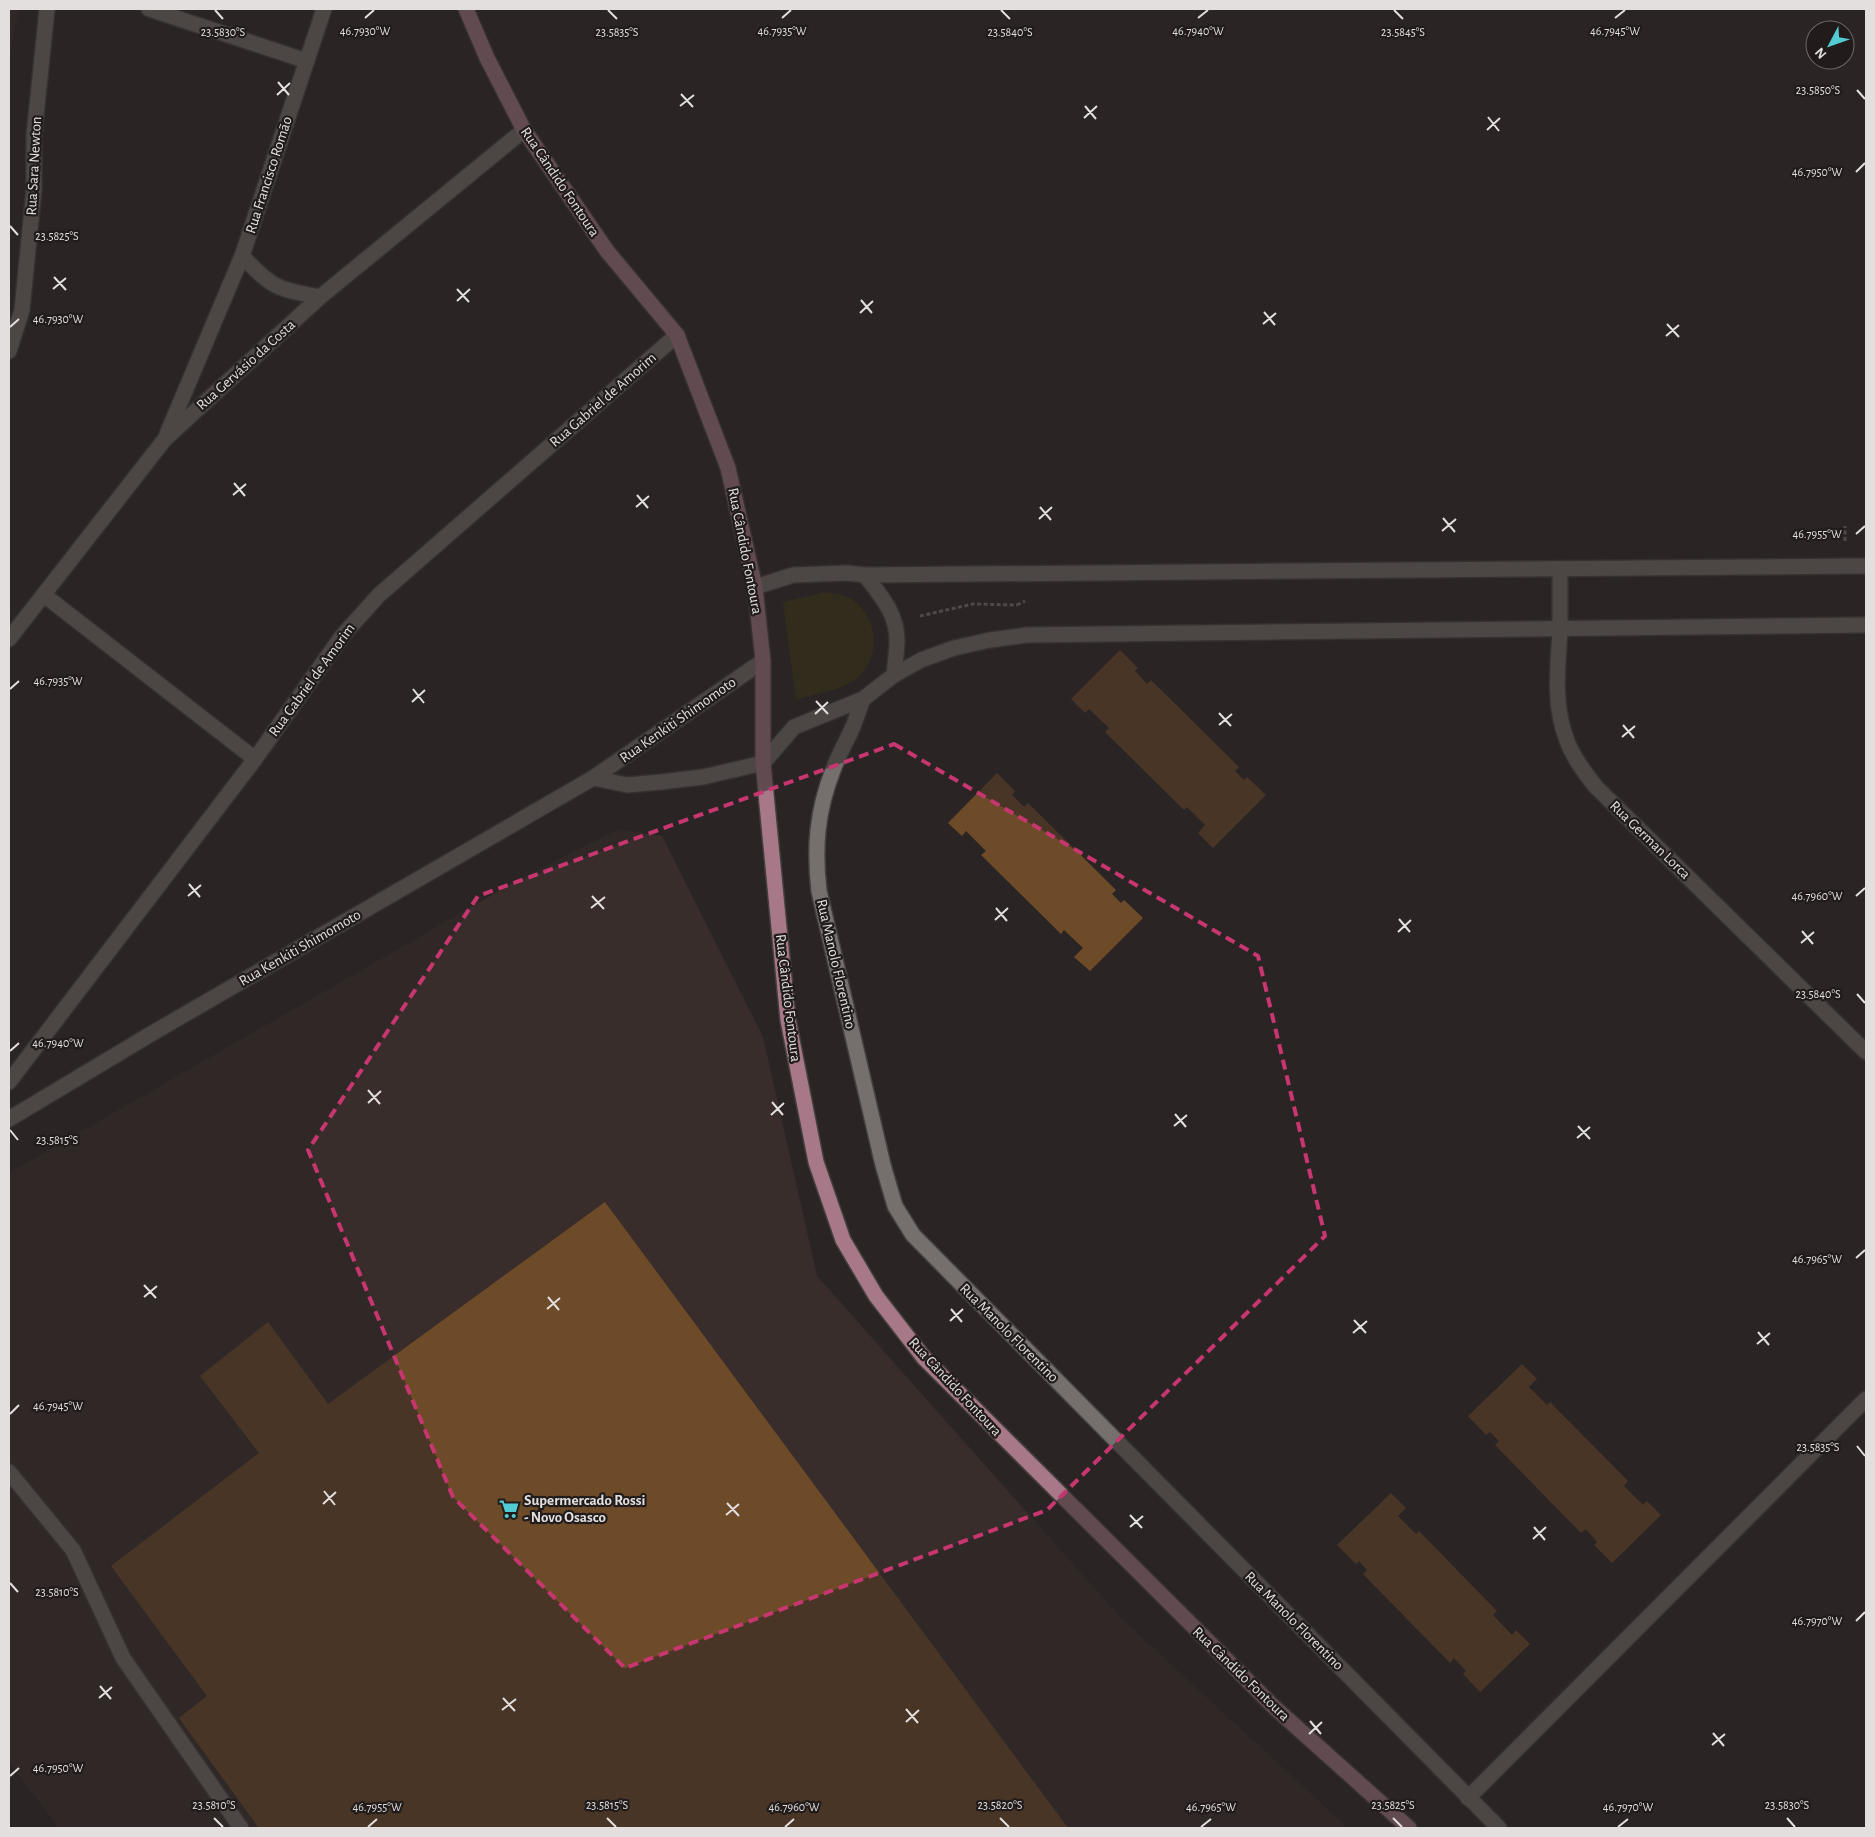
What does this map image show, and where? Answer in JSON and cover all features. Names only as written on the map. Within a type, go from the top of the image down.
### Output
[{"type":"main road","name":"Rua Cândido Fontoura","points":[[466,9],[487,58],[524,130],[607,251],[677,335],[728,468],[755,587],[763,661],[763,763],[788,1020],[816,1162],[842,1240],[876,1296],[924,1358],[1272,1706],[1409,1828]]},
{"type":"street","name":"Rua Sara Newton","points":[[9,351],[22,310],[34,189],[34,135],[47,9]]},
{"type":"street","points":[[149,9],[307,61]]},
{"type":"street","name":"Rua Francisco Romão","points":[[165,439],[242,256],[324,9]]},
{"type":"street","name":"Rua Gervásio da Costa","points":[[9,639],[165,439],[320,297],[524,130]]},
{"type":"street","points":[[242,256],[260,274],[275,285],[290,291],[320,297]]},
{"type":"street","name":"Rua Gabriel de Amorim","points":[[9,1082],[255,758],[342,636],[379,595],[677,335]]},
{"type":"street","points":[[755,587],[793,575],[846,573],[864,575],[1866,566]]},
{"type":"street","name":"Rua German Lorca","points":[[1560,569],[1560,629],[1556,692],[1559,715],[1566,738],[1584,772],[1596,787],[1866,1052]]},
{"type":"street","points":[[864,575],[888,606],[895,622],[897,640],[894,674]]},
{"type":"street","points":[[44,595],[255,758]]},
{"type":"street","points":[[763,763],[794,727],[863,699],[894,674],[921,660],[954,648],[990,640],[1027,635],[1866,625]]},
{"type":"street","name":"Rua Kenkiti Shimomoto","points":[[9,1119],[156,1031],[593,778],[763,661]]},
{"type":"street","name":"Rua Manolo Florentino","points":[[863,699],[824,794],[818,829],[817,868],[819,891],[883,1165],[895,1206],[913,1235],[1499,1828]]},
{"type":"street","name":"Rua Kenkiti Shimomoto","points":[[593,778],[627,785],[703,777],[763,763]]},
{"type":"street","points":[[1468,1798],[1866,1399]]},
{"type":"street","points":[[9,1472],[73,1550],[123,1658],[241,1828]]},
{"type":"path","points":[[895,622],[972,604],[1016,605]]},
{"type":"highlighted area","points":[[894,744],[1258,956],[1325,1236],[1047,1510],[625,1668],[453,1497],[308,1150],[478,896]]},
{"type":"shaded area","points":[[9,9],[19,9],[9,58]]},
{"type":"shaded area","points":[[827,592],[853,600],[861,608],[868,617],[872,627],[873,649],[865,669],[851,682],[836,689],[796,700],[783,602]]},
{"type":"shaded area","points":[[619,829],[662,836],[763,1037],[817,1276],[1121,1618],[1348,1828],[59,1828],[9,1762],[9,1173],[518,880]]},
{"type":"building","points":[[1120,650],[1138,668],[1135,671],[1147,684],[1151,680],[1239,767],[1235,771],[1244,780],[1247,777],[1266,795],[1213,848],[1198,833],[1205,825],[1187,807],[1184,810],[1105,732],[1109,728],[1089,709],[1085,713],[1071,699]]},
{"type":"building","points":[[997,773],[1015,791],[1012,795],[1024,807],[1028,803],[1116,890],[1112,894],[1121,903],[1124,900],[1143,918],[1090,971],[1074,957],[1083,948],[1064,930],[1061,934],[981,855],[986,851],[966,831],[962,836],[948,823]]},
{"type":"building","name":"Supermercado Rossi - Novo Osasco","points":[[605,1202],[1068,1828],[259,1828],[179,1718],[207,1696],[111,1566],[259,1453],[200,1376],[268,1322],[328,1404]]},
{"type":"building","points":[[1522,1364],[1537,1379],[1529,1387],[1547,1405],[1550,1402],[1628,1481],[1624,1486],[1643,1505],[1647,1501],[1661,1515],[1612,1563],[1594,1545],[1597,1542],[1586,1529],[1581,1533],[1495,1445],[1499,1441],[1490,1432],[1486,1435],[1468,1416]]},
{"type":"building","points":[[1391,1493],[1406,1508],[1398,1516],[1416,1534],[1419,1531],[1497,1611],[1493,1615],[1512,1635],[1516,1630],[1530,1644],[1480,1692],[1463,1674],[1466,1671],[1454,1658],[1450,1663],[1363,1574],[1367,1570],[1359,1561],[1356,1564],[1337,1545]]},
{"type":"place","name":"Supermercado Rossi - Novo Osasco","points":[[509,1509]]}]
